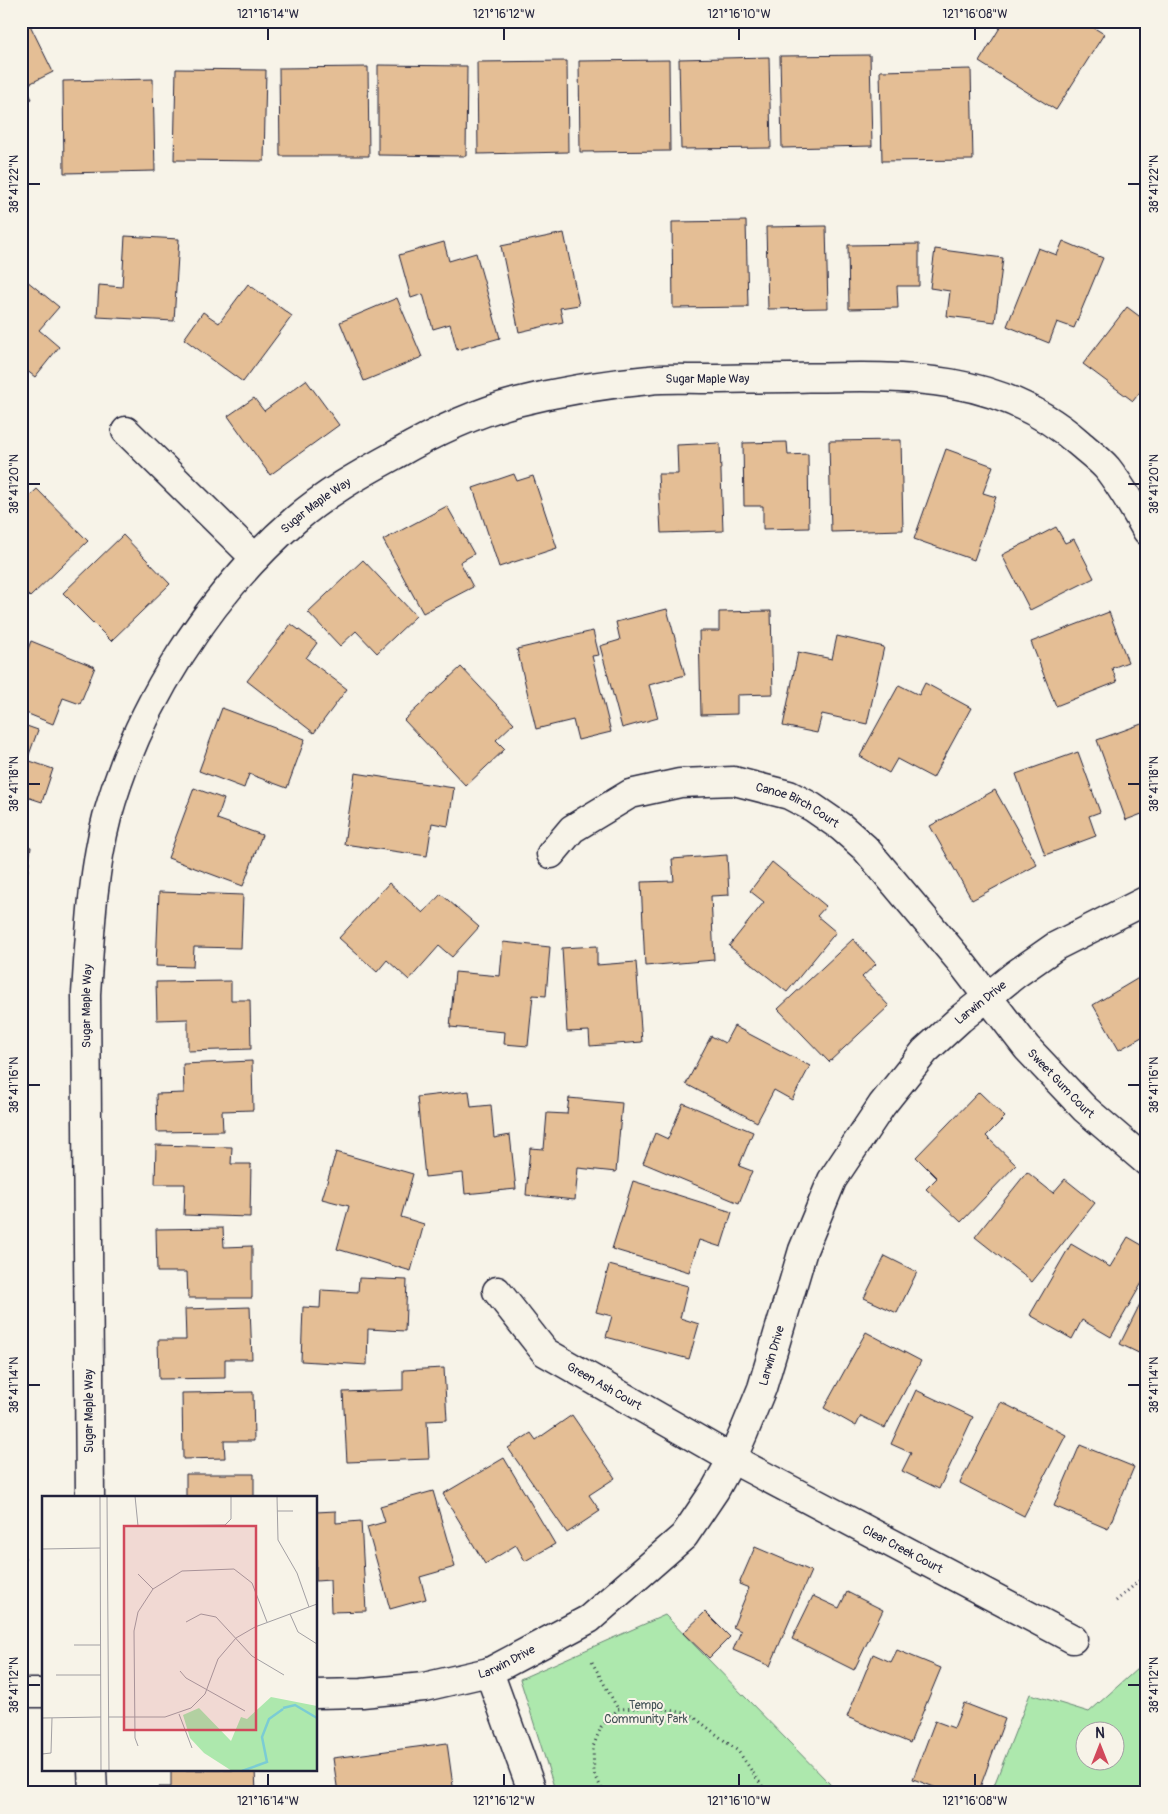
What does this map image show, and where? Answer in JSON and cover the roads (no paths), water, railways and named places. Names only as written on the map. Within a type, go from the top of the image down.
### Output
[{"type":"street","name":"Sugar Maple Way","points":[[90,1496],[86,994],[90,930],[97,867],[107,818],[125,762],[150,707],[183,650],[217,604],[255,558],[298,518],[346,482],[455,423],[514,402],[561,392],[652,380],[878,376],[969,386],[1021,404],[1060,427],[1106,467],[1147,531]]},
{"type":"street","points":[[126,431],[255,558]]},
{"type":"street","name":"Canoe Birch Court","points":[[551,854],[572,830],[630,794],[680,783],[734,781],[789,795],[812,807],[842,827],[865,848],[988,995]]},
{"type":"street","name":"Larwin Drive","points":[[318,1694],[362,1693],[424,1687],[488,1672],[588,1619],[684,1536],[715,1490],[732,1459],[762,1388],[803,1250],[832,1180],[882,1105],[925,1051],[988,995],[1056,946],[1147,900]]},
{"type":"street","name":"Sweet Gum Court","points":[[988,995],[1028,1048],[1085,1110],[1147,1162]]},
{"type":"street","name":"Green Ash Court","points":[[497,1291],[545,1352],[732,1459]]},
{"type":"street","name":"Clear Creek Court","points":[[732,1459],[1073,1639]]},
{"type":"street","points":[[488,1672],[532,1793]]},
{"type":"street","points":[[21,1693],[42,1693]]},
{"type":"street","points":[[92,1772],[93,1793]]},
{"type":"park label","name":"Tempo Community Park","points":[[646,1712]]}]
